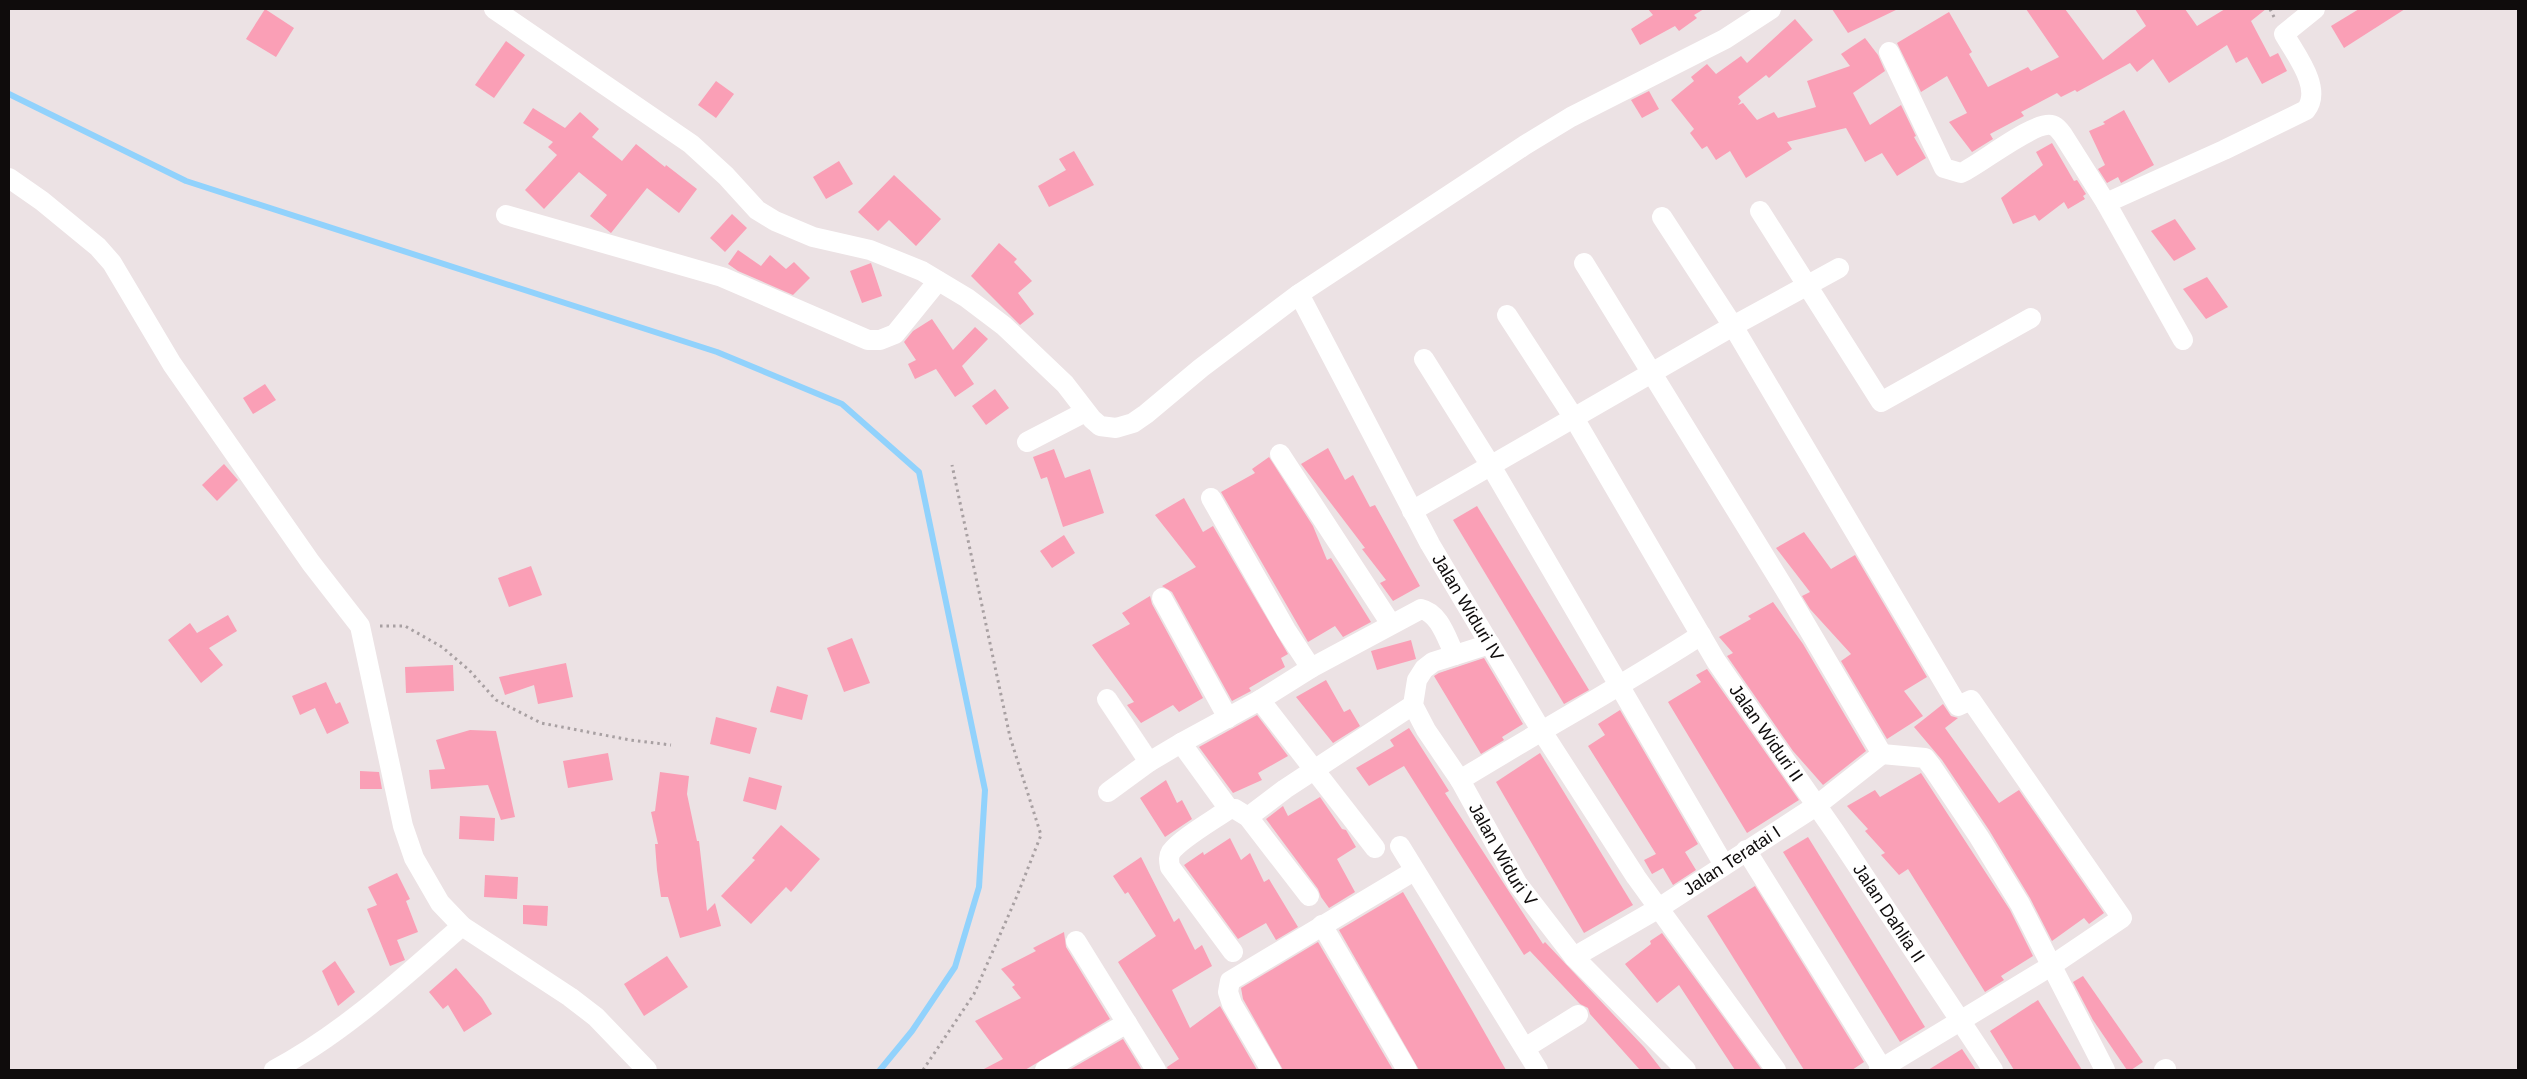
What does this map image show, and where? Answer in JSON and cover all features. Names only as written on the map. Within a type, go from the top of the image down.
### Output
[{"type":"street","points":[[494,9],[691,144],[721,170],[758,210],[781,224],[813,237],[870,250],[922,271],[967,298],[1004,326],[1065,384],[1085,412],[1100,426],[1108,428],[1116,428],[1133,423],[1299,294],[1571,116],[1694,56],[1771,9]]},
{"type":"street","points":[[2106,203],[2239,143],[2306,110],[2310,104],[2312,91],[2284,34],[2315,9]]},
{"type":"street","points":[[1889,52],[1944,168],[1960,173],[2030,131],[2050,125],[2057,128],[2106,203],[2183,340]]},
{"type":"street","points":[[9,178],[42,201],[85,236],[112,263],[172,364],[311,563],[360,626],[403,826],[425,881],[440,903],[462,926],[570,997],[596,1017],[647,1070]]},
{"type":"street","points":[[1760,211],[1881,402],[2031,318]]},
{"type":"street","points":[[506,215],[722,277],[868,340],[880,340],[895,334],[938,281]]},
{"type":"street","points":[[1662,217],[1733,326],[1958,706],[1971,700],[2122,918],[2051,966],[1881,1070],[1746,850]]},
{"type":"street","points":[[1584,263],[1786,591],[1882,754],[1925,758],[2003,876],[2105,1070]]},
{"type":"street","points":[[1412,512],[1733,326],[1838,268]]},
{"type":"street","name":"Jalan Widuri IV","points":[[1299,294],[1373,432],[1412,512],[1541,730],[1636,877],[1776,1070]]},
{"type":"street","name":"Jalan Widuri II","points":[[1507,315],[1574,418],[1716,661],[1816,806]]},
{"type":"street","points":[[1424,360],[1491,466],[1724,865]]},
{"type":"street","points":[[1027,442],[1085,412]]},
{"type":"street","points":[[1280,454],[1391,624]]},
{"type":"street","points":[[1211,498],[1286,630],[1311,668]]},
{"type":"street","points":[[1162,598],[1228,718]]},
{"type":"street","points":[[1108,792],[1149,762],[1181,743],[1260,700],[1311,668],[1421,609],[1428,611],[1436,618],[1455,655]]},
{"type":"street","points":[[1460,780],[1541,730],[1620,687],[1701,635]]},
{"type":"street","points":[[1248,817],[1315,769],[1413,705],[1417,680],[1424,668],[1433,662],[1490,644]]},
{"type":"street","points":[[1107,699],[1149,762]]},
{"type":"street","points":[[1260,700],[1375,848]]},
{"type":"street","name":"Jalan Widuri V","points":[[1413,705],[1426,730],[1460,780],[1517,883],[1574,957],[1686,1070]]},
{"type":"street","points":[[1181,743],[1229,809],[1240,811],[1248,817],[1309,896]]},
{"type":"street","name":"Jalan Teratai I","points":[[1574,957],[1659,908],[1816,806],[1882,754]]},
{"type":"street","name":"Jalan Dahlia II","points":[[1816,806],[1993,1070]]},
{"type":"street","points":[[1229,809],[1175,848],[1168,860],[1170,867],[1233,952]]},
{"type":"street","points":[[1400,846],[1538,1070]]},
{"type":"street","points":[[1271,1070],[1232,1004],[1228,992],[1228,984],[1233,978],[1414,871]]},
{"type":"street","points":[[1322,925],[1407,1070]]},
{"type":"street","points":[[274,1070],[307,1052],[358,1015],[462,926]]},
{"type":"street","points":[[1076,941],[1156,1070]]},
{"type":"street","points":[[1525,1048],[1578,1015]]},
{"type":"street","points":[[1049,1069],[1127,1023]]},
{"type":"path","points":[[923,1070],[974,994],[1017,896],[1040,835],[1010,737],[952,464]]},
{"type":"path","points":[[360,626],[405,626],[442,647],[469,670],[496,700],[541,723],[630,740],[670,745]]},
{"type":"building","points":[[265,9],[294,28],[276,57],[246,39]]},
{"type":"building","points":[[1648,9],[1704,9],[1694,15],[1697,18],[1679,31],[1675,26],[1640,45],[1631,29],[1653,15]]},
{"type":"building","points":[[1832,9],[1898,9],[1848,33]]},
{"type":"building","points":[[2026,9],[2065,9],[2103,60],[2146,26],[2135,9],[2185,9],[2197,26],[2225,9],[2266,9],[2251,21],[2270,57],[2278,53],[2287,71],[2262,84],[2247,57],[2236,63],[2227,45],[2169,83],[2153,59],[2137,72],[2130,63],[2077,92],[2075,90],[2061,97],[2057,93],[2021,112],[2024,116],[1990,134],[1993,139],[1972,152],[1949,122],[1967,113],[1947,76],[1921,92],[1897,43],[1949,12],[1972,52],[1969,54],[1988,87],[2028,67],[2031,71],[2059,57]]},
{"type":"building","points":[[2359,9],[2405,9],[2344,48],[2331,26]]},
{"type":"building","points":[[1795,19],[1813,40],[1769,78],[1766,75],[1738,97],[1741,101],[1738,105],[1743,103],[1757,120],[1774,112],[1778,118],[1816,107],[1807,81],[1850,66],[1841,54],[1865,38],[1878,55],[1885,71],[1853,93],[1870,125],[1901,105],[1916,136],[1914,137],[1926,158],[1897,176],[1882,153],[1865,162],[1846,128],[1787,142],[1792,149],[1746,178],[1730,151],[1716,160],[1707,146],[1702,149],[1690,133],[1694,129],[1671,100],[1694,81],[1691,77],[1707,64],[1716,74],[1741,56],[1747,63]]},
{"type":"building","points":[[506,41],[525,55],[494,98],[475,85]]},
{"type":"building","points":[[716,81],[734,94],[716,118],[698,105]]},
{"type":"building","points":[[1649,91],[1659,109],[1642,118],[1631,100]]},
{"type":"building","points":[[533,108],[565,128],[580,112],[599,129],[592,137],[622,161],[636,144],[697,189],[679,213],[647,188],[611,233],[590,216],[607,195],[579,172],[544,209],[525,190],[557,155],[548,147],[553,142],[523,123]]},
{"type":"building","points":[[2124,110],[2154,165],[2121,183],[2118,177],[2107,183],[2098,169],[2105,165],[2089,131],[2105,124],[2103,122]]},
{"type":"building","points":[[2052,143],[2074,181],[2077,180],[2086,194],[2083,196],[2085,199],[2068,209],[2064,202],[2039,221],[2035,215],[2013,224],[2001,198],[2043,165],[2036,152]]},
{"type":"building","points":[[1074,151],[1094,185],[1049,207],[1038,186],[1066,170],[1059,159]]},
{"type":"building","points":[[839,161],[853,184],[826,199],[813,177]]},
{"type":"building","points":[[894,175],[941,219],[916,246],[889,220],[878,231],[858,212]]},
{"type":"building","points":[[732,214],[747,228],[725,252],[710,238]]},
{"type":"building","points":[[2175,219],[2196,249],[2174,261],[2151,231]]},
{"type":"building","points":[[999,243],[1017,259],[1014,262],[1032,281],[1018,293],[1034,314],[1020,325],[971,276]]},
{"type":"building","points":[[738,250],[761,266],[770,255],[786,269],[794,262],[810,278],[793,295],[738,271],[728,264]]},
{"type":"building","points":[[871,263],[882,296],[862,303],[850,271]]},
{"type":"building","points":[[2207,277],[2228,307],[2206,319],[2183,289]]},
{"type":"building","points":[[932,319],[953,350],[975,327],[988,339],[962,366],[974,384],[955,397],[936,369],[915,379],[908,364],[916,360],[904,342],[913,331]]},
{"type":"building","points":[[265,384],[276,400],[253,414],[243,398]]},
{"type":"building","points":[[995,389],[1009,408],[986,425],[972,406]]},
{"type":"building","points":[[1328,448],[1345,480],[1353,475],[1370,507],[1375,505],[1420,586],[1393,601],[1380,583],[1386,580],[1362,549],[1365,548],[1301,464]]},
{"type":"building","points":[[1054,449],[1065,478],[1090,469],[1104,513],[1063,527],[1047,477],[1041,479],[1033,457]]},
{"type":"building","points":[[1269,457],[1313,526],[1327,560],[1331,558],[1371,622],[1343,637],[1335,626],[1308,642],[1221,492],[1255,473],[1252,469]]},
{"type":"building","points":[[224,464],[238,480],[217,501],[202,485]]},
{"type":"building","points":[[1184,498],[1203,532],[1213,526],[1288,654],[1281,658],[1285,667],[1249,688],[1251,691],[1232,701],[1172,592],[1162,586],[1196,567],[1155,515]]},
{"type":"building","points":[[1477,506],[1589,690],[1564,704],[1453,520]]},
{"type":"building","points":[[1804,532],[1831,569],[1855,555],[1927,677],[1904,691],[1923,716],[1887,739],[1841,661],[1851,654],[1810,609],[1802,596],[1810,592],[1776,548]]},
{"type":"building","points":[[1064,535],[1075,553],[1052,568],[1040,551]]},
{"type":"building","points":[[531,566],[542,595],[509,607],[498,578]]},
{"type":"building","points":[[1150,596],[1152,604],[1203,698],[1179,712],[1173,705],[1141,723],[1127,705],[1134,702],[1092,645],[1130,624],[1122,613]]},
{"type":"building","points":[[1773,602],[1803,644],[1866,751],[1823,785],[1793,751],[1727,656],[1733,653],[1719,637],[1751,619],[1748,616]]},
{"type":"building","points":[[228,615],[237,631],[209,648],[223,665],[201,683],[168,640],[190,623],[197,633]]},
{"type":"building","points":[[852,638],[870,683],[844,692],[827,648]]},
{"type":"building","points":[[1411,640],[1416,659],[1377,670],[1371,651]]},
{"type":"building","points":[[1484,658],[1523,724],[1502,737],[1504,740],[1481,754],[1434,676]]},
{"type":"building","points":[[566,663],[573,697],[538,704],[534,685],[505,695],[499,677]]},
{"type":"building","points":[[453,665],[454,691],[406,693],[405,667]]},
{"type":"building","points":[[1707,669],[1799,800],[1747,833],[1668,702],[1701,682],[1696,675]]},
{"type":"building","points":[[1326,680],[1344,712],[1350,709],[1360,726],[1333,743],[1296,697]]},
{"type":"building","points":[[326,682],[336,704],[340,702],[349,723],[327,734],[315,708],[300,715],[292,696]]},
{"type":"building","points":[[777,686],[808,695],[802,720],[770,712]]},
{"type":"building","points":[[1943,704],[1951,716],[1958,718],[1945,728],[1999,803],[2019,790],[2104,913],[2089,924],[2084,918],[2052,941],[2030,898],[1989,830],[1942,760],[1914,727]]},
{"type":"building","points":[[1620,710],[1698,844],[1685,852],[1696,870],[1673,885],[1663,868],[1652,874],[1644,860],[1656,854],[1588,746],[1605,735],[1598,724]]},
{"type":"building","points":[[1257,715],[1288,756],[1258,773],[1262,780],[1233,793],[1199,747]]},
{"type":"building","points":[[716,717],[757,728],[750,754],[710,744]]},
{"type":"building","points":[[1409,728],[1449,791],[1445,793],[1543,944],[1545,942],[1644,1047],[1662,1070],[1640,1070],[1590,1014],[1588,1008],[1580,1004],[1530,951],[1524,955],[1404,766],[1369,786],[1356,768],[1394,746],[1390,740]]},
{"type":"building","points":[[470,730],[496,731],[515,817],[501,820],[488,785],[431,789],[429,770],[445,769],[436,740]]},
{"type":"building","points":[[608,753],[613,780],[568,788],[563,761]]},
{"type":"building","points":[[1540,753],[1633,905],[1584,933],[1496,782]]},
{"type":"building","points":[[360,771],[379,772],[382,789],[360,789]]},
{"type":"building","points":[[660,772],[689,776],[687,794],[697,841],[699,841],[707,911],[715,903],[721,926],[680,938],[668,897],[661,897],[657,870],[655,844],[658,844],[651,812],[655,811]]},
{"type":"building","points":[[1921,773],[2010,910],[2033,956],[2001,976],[2004,980],[1985,992],[1908,869],[1899,875],[1881,855],[1885,853],[1865,831],[1868,829],[1847,806],[1875,790],[1880,797]]},
{"type":"building","points":[[749,777],[782,786],[776,810],[743,801]]},
{"type":"building","points":[[1166,780],[1177,803],[1182,800],[1192,819],[1165,837],[1140,798]]},
{"type":"building","points":[[1320,797],[1342,829],[1346,830],[1356,847],[1337,859],[1355,892],[1329,908],[1318,889],[1266,819],[1283,806],[1288,816]]},
{"type":"building","points":[[460,816],[495,818],[494,841],[459,839]]},
{"type":"building","points":[[781,825],[820,859],[791,892],[786,887],[751,924],[721,896],[755,860],[752,858]]},
{"type":"building","points":[[1808,837],[1925,1027],[1900,1042],[1783,852]]},
{"type":"building","points":[[1230,838],[1241,860],[1250,853],[1264,882],[1269,879],[1298,927],[1276,940],[1266,923],[1238,939],[1184,865],[1203,852],[1204,855]]},
{"type":"building","points":[[1141,857],[1174,922],[1179,918],[1195,950],[1202,945],[1212,966],[1172,990],[1190,1028],[1220,1006],[1257,1070],[1168,1070],[1167,1067],[1179,1059],[1118,962],[1156,936],[1128,892],[1125,894],[1113,876]]},
{"type":"building","points":[[397,873],[410,899],[406,901],[418,932],[397,940],[405,960],[390,966],[367,909],[377,905],[368,887]]},
{"type":"building","points":[[485,875],[518,877],[517,899],[484,897]]},
{"type":"building","points":[[1755,886],[1864,1062],[1852,1070],[1804,1070],[1707,916]]},
{"type":"building","points":[[1403,892],[1506,1070],[1419,1070],[1339,930]]},
{"type":"building","points":[[523,905],[548,906],[547,926],[523,924]]},
{"type":"building","points":[[1064,932],[1066,947],[1110,1019],[1025,1070],[982,1070],[1003,1059],[975,1021],[1021,998],[1012,987],[1015,985],[1001,969],[1036,951],[1033,948]]},
{"type":"building","points":[[1662,933],[1762,1070],[1735,1070],[1679,985],[1657,1003],[1625,964],[1651,944],[1650,941]]},
{"type":"building","points":[[1318,942],[1393,1070],[1283,1070],[1243,999],[1241,988]]},
{"type":"building","points":[[667,956],[688,987],[644,1016],[624,984]]},
{"type":"building","points":[[335,961],[355,992],[338,1006],[322,971]]},
{"type":"building","points":[[456,968],[482,998],[492,1014],[464,1032],[448,1005],[443,1009],[429,992]]},
{"type":"building","points":[[2083,976],[2143,1062],[2131,1070],[2127,1070],[2093,1020],[2073,982]]},
{"type":"building","points":[[2038,1000],[2082,1070],[2014,1070],[1990,1031]]},
{"type":"building","points":[[1123,1039],[1142,1070],[1069,1070]]},
{"type":"building","points":[[1962,1049],[1976,1070],[1928,1070]]},
{"type":"waterway","points":[[9,94],[186,181],[717,352],[842,404],[919,472],[985,790],[979,887],[955,967],[912,1031],[880,1070]]}]
